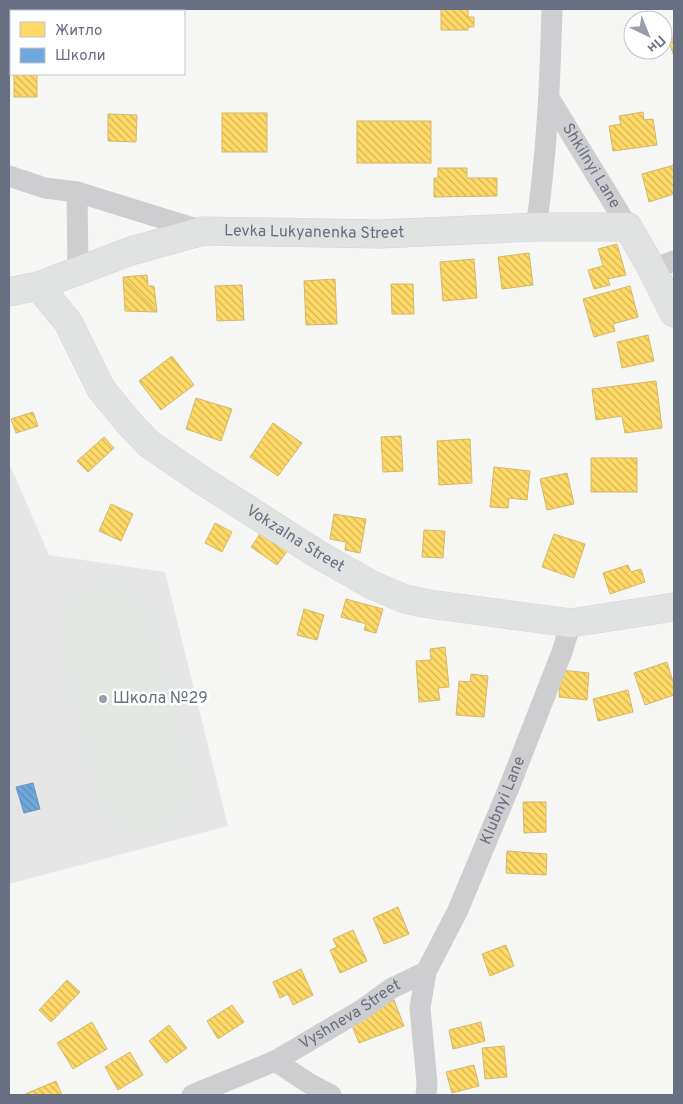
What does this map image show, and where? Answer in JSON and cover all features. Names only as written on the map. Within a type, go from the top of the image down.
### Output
[{"type":"street","points":[[536,227],[549,98],[552,9]]},
{"type":"street","name":"Shkilnyi Lane","points":[[549,98],[628,227],[663,265],[674,313]]},
{"type":"street","name":"Levka Lukyanenka Street","points":[[9,176],[45,188],[78,192],[203,230],[379,234],[536,227],[628,227]]},
{"type":"street","points":[[78,192],[78,272]]},
{"type":"street","points":[[9,292],[38,286],[131,251],[203,230]]},
{"type":"street","name":"Vokzalna Street","points":[[38,286],[68,322],[101,389],[149,444],[319,555],[372,585],[404,599],[470,611],[571,623],[674,607]]},
{"type":"street","name":"Klubnyi Lane","points":[[426,1095],[427,1083],[420,1008],[426,972],[458,910],[510,785],[571,623]]},
{"type":"street","name":"Vyshneva Street","points":[[192,1095],[276,1061],[363,1009],[392,988],[426,972]]},
{"type":"street","name":"Vyshneva Street","points":[[276,1061],[310,1084],[331,1095]]},
{"type":"shaded area","name":"Школа №29","points":[[9,463],[49,555],[165,572],[228,826],[9,884]]},
{"type":"shaded area","points":[[96,582],[118,583],[133,589],[150,609],[155,620],[195,777],[195,797],[191,808],[184,818],[166,831],[155,834],[132,834],[121,829],[110,819],[102,807],[98,798],[58,641],[59,619],[65,604],[77,592]]},
{"type":"building: Житло","points":[[9,9],[41,9],[41,10]]},
{"type":"building: Житло","points":[[441,9],[468,9],[468,17],[474,17],[474,27],[468,27],[468,30],[441,30]]},
{"type":"building: Житло","points":[[674,38],[674,56],[673,53]]},
{"type":"building: Житло","points":[[9,40],[10,40],[10,63]]},
{"type":"building: Житло","points":[[14,75],[37,75],[37,97],[14,97]]},
{"type":"building: Житло","points":[[643,112],[644,120],[653,119],[657,145],[613,151],[609,126],[621,124],[619,116]]},
{"type":"building: Житло","points":[[222,113],[267,113],[267,152],[222,152]]},
{"type":"building: Житло","points":[[108,114],[137,115],[136,142],[108,141]]},
{"type":"building: Житло","points":[[357,121],[431,121],[431,163],[357,163]]},
{"type":"building: Житло","points":[[674,165],[674,194],[649,202],[642,174]]},
{"type":"building: Житло","points":[[438,168],[467,168],[467,178],[497,178],[497,196],[434,197],[434,178],[438,178]]},
{"type":"building: Житло","points":[[617,244],[626,275],[608,279],[610,285],[594,289],[588,270],[603,266],[598,249]]},
{"type":"building: Житло","points":[[529,253],[533,285],[502,289],[498,257]]},
{"type":"building: Житло","points":[[474,259],[477,298],[443,301],[440,262]]},
{"type":"building: Житло","points":[[147,275],[148,286],[154,286],[157,312],[123,277]]},
{"type":"building: Житло","points":[[123,277],[157,312],[125,311]]},
{"type":"building: Житло","points":[[335,279],[337,324],[306,325],[304,281]]},
{"type":"building: Житло","points":[[391,284],[413,284],[414,314],[392,314]]},
{"type":"building: Житло","points":[[242,285],[244,320],[217,321],[215,286]]},
{"type":"building: Житло","points":[[630,286],[638,317],[613,324],[615,331],[594,337],[583,299]]},
{"type":"building: Житло","points":[[648,335],[654,361],[622,368],[617,342]]},
{"type":"building: Житло","points":[[172,356],[194,385],[161,410],[139,381]]},
{"type":"building: Житло","points":[[656,381],[662,428],[625,433],[622,416],[596,420],[592,389]]},
{"type":"building: Житло","points":[[196,398],[232,409],[221,441],[186,429]]},
{"type":"building: Житло","points":[[33,412],[38,426],[16,433],[11,419]]},
{"type":"building: Житло","points":[[273,423],[302,443],[278,476],[250,457]]},
{"type":"building: Житло","points":[[401,436],[403,471],[383,472],[381,437]]},
{"type":"building: Житло","points":[[104,437],[114,448],[88,472],[77,461]]},
{"type":"building: Житло","points":[[470,439],[472,483],[439,485],[437,441]]},
{"type":"building: Житло","points":[[591,458],[637,458],[637,492],[591,492]]},
{"type":"building: Житло","points":[[494,467],[530,471],[527,500],[509,498],[508,508],[490,507]]},
{"type":"building: Житло","points":[[567,473],[574,504],[547,510],[540,479]]},
{"type":"building: Житло","points":[[111,504],[133,514],[121,541],[99,531]]},
{"type":"building: Житло","points":[[334,514],[366,519],[360,553],[345,550],[346,542],[330,539]]},
{"type":"building: Житло","points":[[215,523],[232,532],[222,552],[205,543]]},
{"type":"building: Житло","points":[[424,530],[445,531],[443,558],[422,557]]},
{"type":"building: Житло","points":[[262,531],[288,550],[277,565],[251,547]]},
{"type":"building: Житло","points":[[554,534],[585,544],[574,578],[542,567]]},
{"type":"building: Житло","points":[[628,565],[631,572],[641,569],[645,582],[610,594],[603,573]]},
{"type":"building: Житло","points":[[346,599],[383,609],[376,633],[364,630],[366,624],[341,617]]},
{"type":"building: Житло","points":[[304,609],[324,615],[317,640],[297,635]]},
{"type":"building: Житло","points":[[445,647],[449,687],[438,688],[440,700],[419,702],[416,661],[431,660],[430,649]]},
{"type":"building: Житло","points":[[667,662],[674,685],[674,695],[645,705],[634,673]]},
{"type":"building: Житло","points":[[561,670],[589,673],[587,700],[559,697]]},
{"type":"building: Житло","points":[[471,674],[488,676],[484,717],[456,715],[459,681],[470,682]]},
{"type":"building: Житло","points":[[628,690],[633,712],[598,721],[593,699]]},
{"type":"building: Житло","points":[[523,802],[546,802],[546,832],[524,833]]},
{"type":"building: Житло","points":[[507,851],[547,854],[546,875],[506,873]]},
{"type":"building: Житло","points":[[398,907],[409,934],[384,944],[373,918]]},
{"type":"building: Житло","points":[[353,930],[367,961],[340,973],[330,950],[337,947],[333,939]]},
{"type":"building: Житло","points":[[506,945],[514,966],[490,976],[482,954]]},
{"type":"building: Житло","points":[[301,969],[313,995],[293,1005],[288,994],[280,998],[273,982]]},
{"type":"building: Житло","points":[[67,980],[80,992],[51,1022],[39,1010]]},
{"type":"building: Житло","points":[[394,1000],[404,1026],[359,1043],[349,1018]]},
{"type":"building: Житло","points":[[232,1005],[244,1022],[218,1039],[207,1021]]},
{"type":"building: Житло","points":[[92,1022],[107,1049],[73,1069],[57,1043]]},
{"type":"building: Житло","points":[[481,1022],[485,1041],[453,1049],[449,1030]]},
{"type":"building: Житло","points":[[169,1025],[187,1048],[166,1063],[149,1041]]},
{"type":"building: Житло","points":[[504,1046],[507,1077],[485,1079],[482,1048]]},
{"type":"building: Житло","points":[[130,1052],[143,1075],[118,1090],[105,1067]]},
{"type":"building: Житло","points":[[474,1065],[479,1086],[452,1093],[446,1072]]},
{"type":"building: Житло","points":[[56,1081],[62,1095],[23,1095]]},
{"type":"building: Школи","points":[[33,783],[40,809],[24,813],[16,787]]},
{"type":"place","name":"Школа №29","points":[[103,699]]}]
